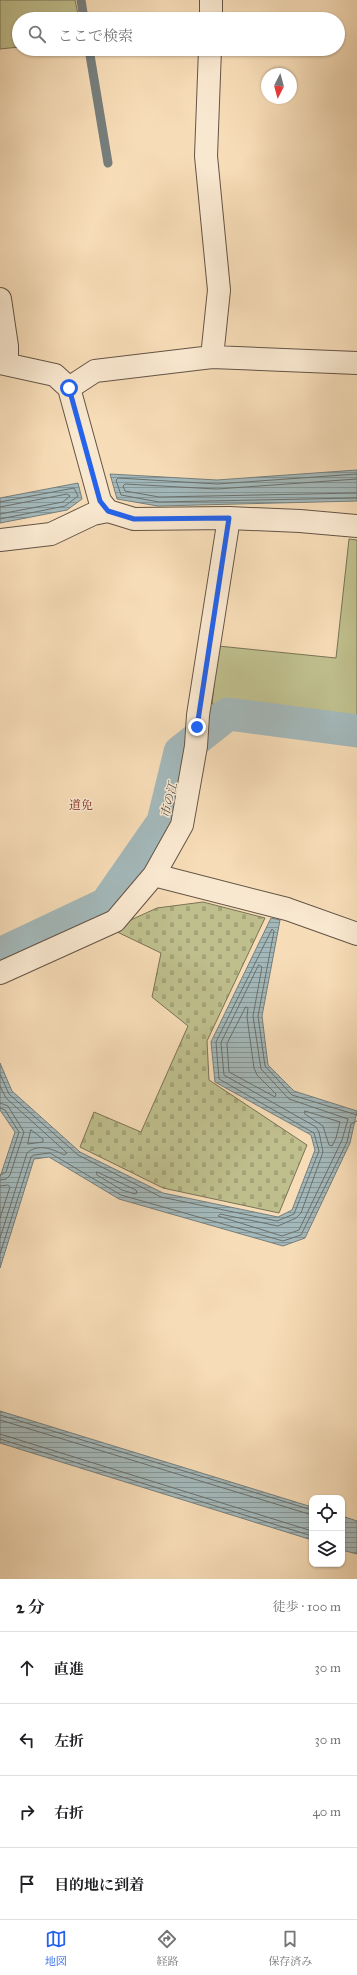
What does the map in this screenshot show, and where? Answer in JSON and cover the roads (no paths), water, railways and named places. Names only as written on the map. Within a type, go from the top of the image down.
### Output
[{"type":"street","points":[[211,12],[212,0]]},
{"type":"street","points":[[210,56],[206,156],[219,290],[212,357]]},
{"type":"street","points":[[0,299],[7,346],[4,363],[55,375],[69,388],[100,501],[108,511]]},
{"type":"street","points":[[69,388],[95,371],[212,357],[357,363]]},
{"type":"street","points":[[0,540],[51,534],[93,514],[108,511],[134,519],[229,518],[300,520],[357,526]]},
{"type":"street","points":[[0,974],[115,921],[154,875],[182,825],[197,737],[229,518]]},
{"type":"street","points":[[154,875],[287,909],[357,934]]},
{"type":"water","points":[[357,470],[357,501],[158,506],[117,499],[110,474],[217,480]]},
{"type":"water","points":[[78,483],[82,499],[67,510],[0,523],[0,498]]},
{"type":"water","points":[[271,918],[280,920],[262,1016],[268,1065],[294,1091],[357,1111],[350,1143],[305,1238],[283,1246],[119,1199],[49,1157],[34,1159],[0,1268],[0,1177],[15,1132],[0,1110],[0,1063],[12,1091],[80,1152],[163,1193],[278,1217],[292,1210],[315,1150],[311,1135],[215,1082],[211,1042]]},
{"type":"water","points":[[0,1411],[309,1506],[309,1539],[0,1443]]},
{"type":"water","points":[[345,1517],[357,1521],[357,1554],[345,1551]]},
{"type":"waterway","points":[[81,0],[83,12]]},
{"type":"waterway","points":[[90,56],[108,163]]},
{"type":"waterway","name":"市の江","points":[[0,954],[106,904],[163,822],[180,752],[228,714],[357,731]]},
{"type":"district","name":"道免","points":[[81,805]]}]
